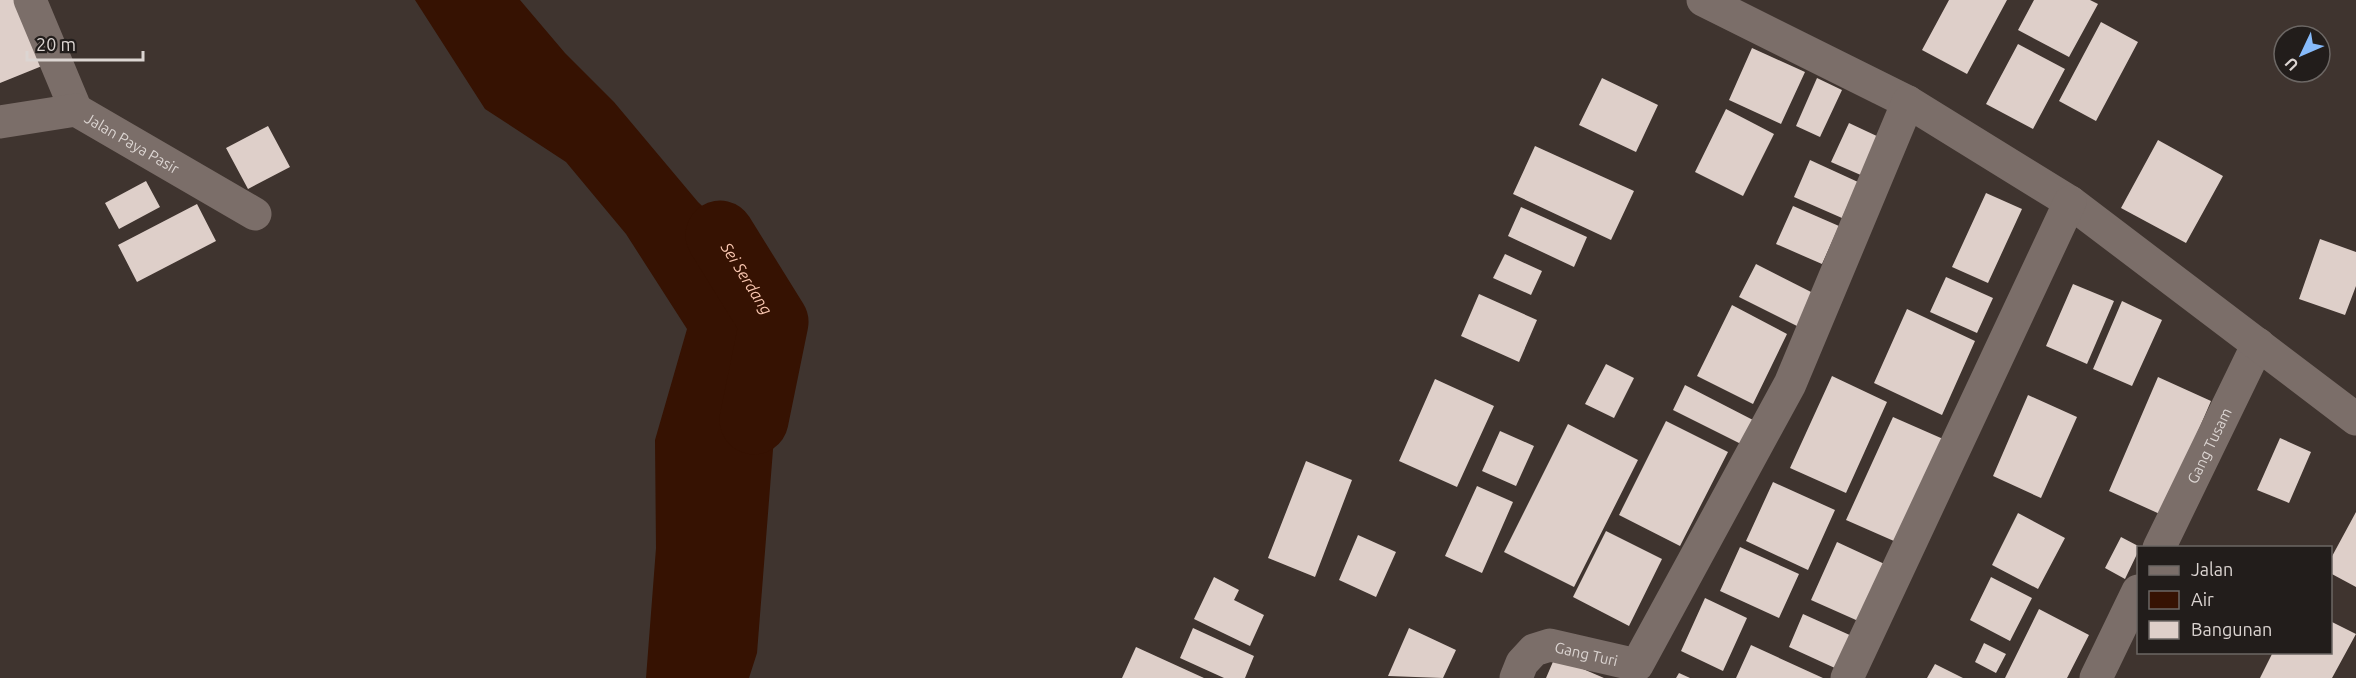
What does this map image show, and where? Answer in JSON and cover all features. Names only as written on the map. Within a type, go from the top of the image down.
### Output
[{"type":"street","points":[[30,0],[76,110]]},
{"type":"street","points":[[1703,0],[1908,102],[2070,202],[2356,419]]},
{"type":"street","name":"Gang Turi","points":[[1516,678],[1522,663],[1534,650],[1550,645],[1637,665],[1790,384],[1908,102]]},
{"type":"street","name":"Jalan Paya Pasir","points":[[0,122],[76,110],[255,214]]},
{"type":"street","points":[[1847,678],[2070,202]]},
{"type":"street","name":"Gang Tusam","points":[[2161,546],[2258,344]]},
{"type":"street","points":[[2096,678],[2137,595]]},
{"type":"water","points":[[415,0],[520,0],[565,53],[614,102],[698,202],[761,262],[780,361],[757,653],[749,678],[646,678],[656,548],[655,440],[687,329],[626,234],[566,162],[485,109]]},
{"type":"building","points":[[0,0],[14,0],[42,66],[0,83]]},
{"type":"building","points":[[1949,0],[2007,0],[1967,74],[1922,50]]},
{"type":"building","points":[[2034,0],[2090,0],[2098,4],[2069,57],[2018,30]]},
{"type":"building","points":[[2101,22],[2138,42],[2096,121],[2059,101]]},
{"type":"building","points":[[2018,44],[2065,69],[2033,129],[1986,104]]},
{"type":"building","points":[[1752,48],[1805,72],[1781,124],[1729,100]]},
{"type":"building","points":[[1602,78],[1658,105],[1636,152],[1579,125]]},
{"type":"building","points":[[1817,78],[1842,90],[1820,137],[1796,126]]},
{"type":"building","points":[[1726,109],[1774,134],[1743,196],[1695,172]]},
{"type":"building","points":[[1849,123],[1881,138],[1863,176],[1831,162]]},
{"type":"building","points":[[268,126],[290,167],[248,189],[226,148]]},
{"type":"building","points":[[2158,140],[2223,176],[2186,243],[2121,208]]},
{"type":"building","points":[[1535,146],[1634,191],[1611,240],[1513,194]]},
{"type":"building","points":[[1810,160],[1858,182],[1842,218],[1794,197]]},
{"type":"building","points":[[146,181],[160,207],[119,229],[105,203]]},
{"type":"building","points":[[1986,193],[2022,209],[1988,283],[1952,267]]},
{"type":"building","points":[[197,204],[216,241],[137,282],[118,245]]},
{"type":"building","points":[[1793,206],[1839,226],[1822,264],[1776,244]]},
{"type":"building","points":[[1521,207],[1587,237],[1574,267],[1508,236]]},
{"type":"building","points":[[2320,239],[2356,252],[2356,286],[2345,315],[2299,299]]},
{"type":"building","points":[[1505,254],[1542,271],[1531,295],[1493,278]]},
{"type":"building","points":[[1756,264],[1819,296],[1803,329],[1739,297]]},
{"type":"building","points":[[1946,277],[1993,298],[1977,333],[1930,312]]},
{"type":"building","points":[[2073,284],[2114,301],[2087,364],[2046,346]]},
{"type":"building","points":[[1479,294],[1537,320],[1519,362],[1461,336]]},
{"type":"building","points":[[2122,301],[2162,320],[2132,386],[2093,369]]},
{"type":"building","points":[[1732,305],[1787,334],[1753,404],[1697,376]]},
{"type":"building","points":[[1907,309],[1975,341],[1942,415],[1874,383]]},
{"type":"building","points":[[1606,364],[1634,378],[1614,418],[1585,404]]},
{"type":"building","points":[[1832,376],[1887,402],[1846,493],[1790,468]]},
{"type":"building","points":[[2158,377],[2211,401],[2162,515],[2109,491]]},
{"type":"building","points":[[1435,379],[1494,406],[1457,487],[1399,461]]},
{"type":"building","points":[[1685,385],[1753,420],[1741,444],[1673,410]]},
{"type":"building","points":[[2028,395],[2077,417],[2041,498],[1993,476]]},
{"type":"building","points":[[1893,417],[1950,442],[1903,545],[1846,520]]},
{"type":"building","points":[[1666,421],[1728,452],[1680,546],[1619,515]]},
{"type":"building","points":[[1568,424],[1638,460],[1574,587],[1504,552]]},
{"type":"building","points":[[1500,431],[1534,446],[1516,486],[1482,471]]},
{"type":"building","points":[[2280,438],[2311,452],[2289,503],[2257,490]]},
{"type":"building","points":[[1306,461],[1352,480],[1315,577],[1268,558]]},
{"type":"building","points":[[1773,482],[1835,510],[1808,570],[1746,541]]},
{"type":"building","points":[[1477,486],[1513,502],[1482,573],[1445,556]]},
{"type":"building","points":[[2356,512],[2356,587],[2332,574],[2332,556]]},
{"type":"building","points":[[2018,513],[2065,538],[2038,589],[1992,565]]},
{"type":"building","points":[[1606,531],[1662,559],[1629,626],[1573,597]]},
{"type":"building","points":[[1358,535],[1396,552],[1376,597],[1339,580]]},
{"type":"building","points":[[2121,537],[2138,546],[2137,554],[2125,579],[2105,568]]},
{"type":"building","points":[[1837,542],[1891,567],[1865,624],[1811,600]]},
{"type":"building","points":[[1740,547],[1799,574],[1779,618],[1720,591]]},
{"type":"building","points":[[1214,577],[1239,590],[1234,600],[1264,615],[1250,646],[1194,619]]},
{"type":"building","points":[[1991,577],[2032,598],[2010,641],[1970,620]]},
{"type":"building","points":[[1705,598],[1747,618],[1723,671],[1681,651]]},
{"type":"building","points":[[2039,609],[2089,635],[2067,678],[2005,678]]},
{"type":"building","points":[[1803,614],[1863,641],[1848,674],[1789,647]]},
{"type":"building","points":[[2332,622],[2356,634],[2332,678],[2260,678],[2272,654],[2332,654]]},
{"type":"building","points":[[1193,628],[1254,656],[1245,678],[1224,678],[1180,658]]},
{"type":"building","points":[[1409,628],[1456,650],[1443,678],[1388,676]]},
{"type":"building","points":[[1984,643],[2006,654],[1996,673],[1975,662]]},
{"type":"building","points":[[1751,645],[1823,678],[1736,678]]},
{"type":"building","points":[[1136,647],[1204,678],[1122,678]]},
{"type":"building","points":[[1555,657],[1604,678],[1546,678]]},
{"type":"building","points":[[1935,664],[1963,678],[1927,678]]},
{"type":"building","points":[[1679,673],[1690,678],[1676,678]]},
{"type":"waterway","name":"Sei Serdang","points":[[720,235],[774,322],[754,420]]}]
